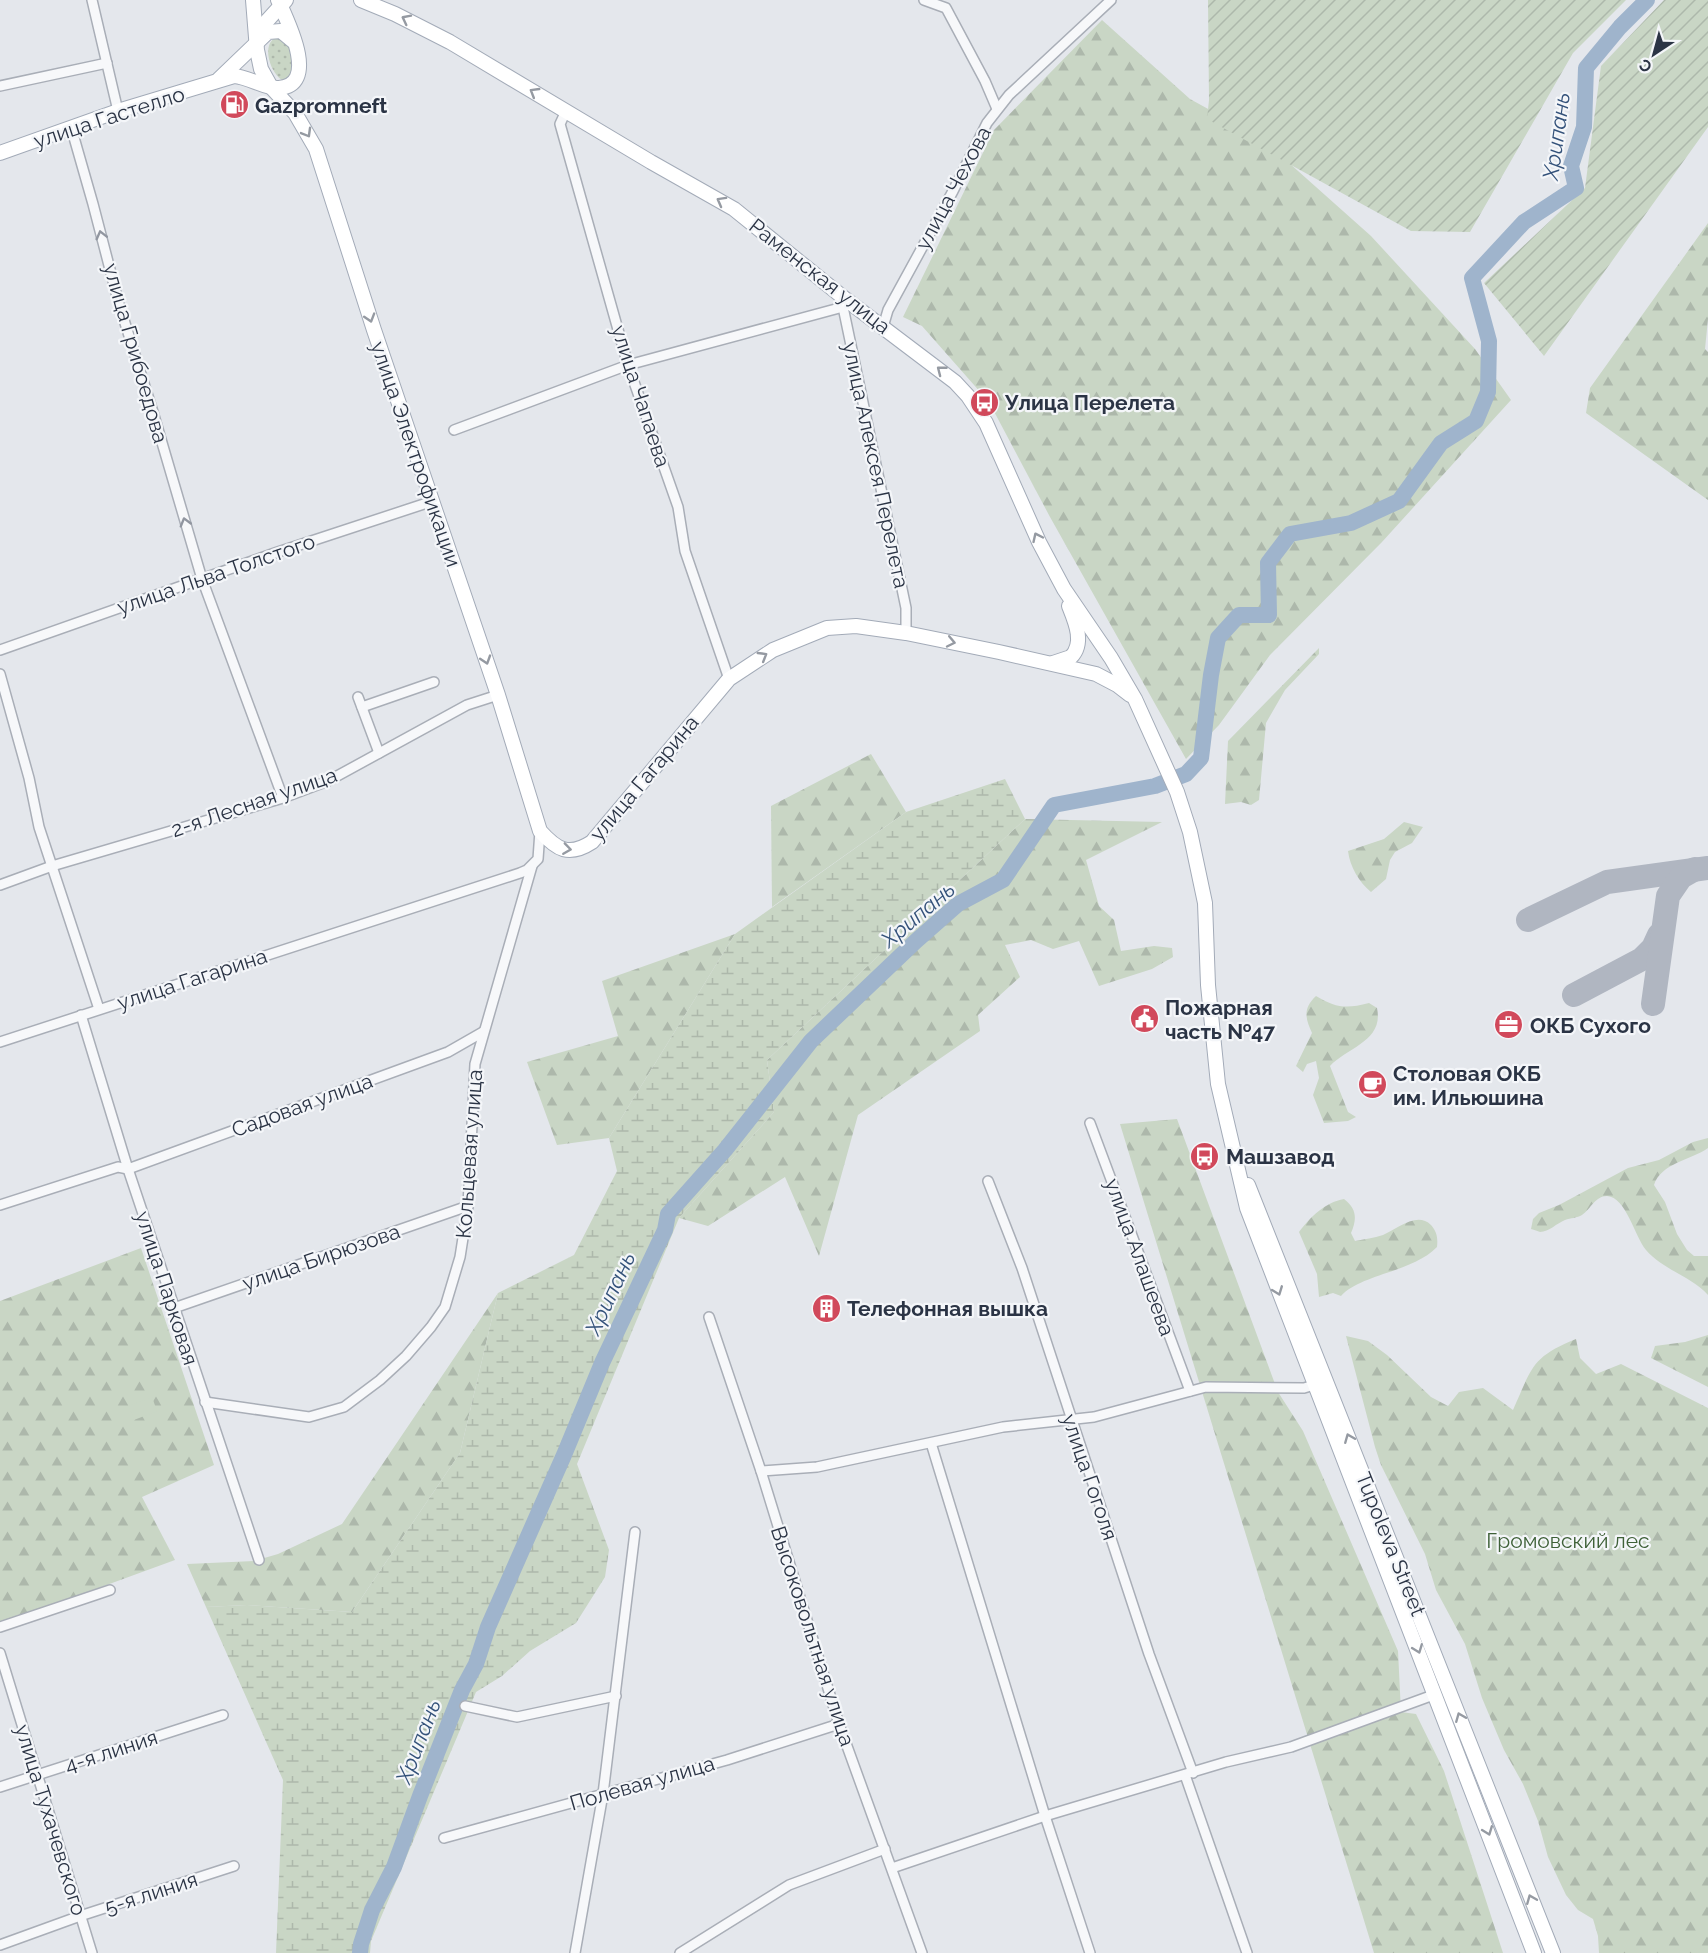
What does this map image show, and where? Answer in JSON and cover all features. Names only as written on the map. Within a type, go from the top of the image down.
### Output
[{"type":"main road","points":[[253,0],[256,42],[261,69],[271,87],[285,87],[293,83],[299,75],[299,60],[281,2]]},
{"type":"main road","name":"Раменская улица","points":[[361,0],[395,14],[450,42],[734,209],[844,302],[883,327],[955,382],[986,423],[1039,542],[1064,589],[1111,658],[1135,699],[1150,733]]},
{"type":"main road","points":[[256,42],[266,22],[281,2]]},
{"type":"main road","points":[[256,42],[274,30],[281,31],[294,42]]},
{"type":"main road","name":"улица Гастелло","points":[[217,81],[256,42]]},
{"type":"main road","name":"улица Гастелло","points":[[0,152],[118,111],[237,76],[271,87]]},
{"type":"main road","name":"улица Электрофикации","points":[[271,87],[295,113],[316,149],[374,330],[498,695],[540,831]]},
{"type":"main road","points":[[1051,664],[1071,657],[1078,645],[1077,628],[1064,589]]},
{"type":"main road","name":"улица Гагарина","points":[[540,831],[557,848],[578,850],[592,842],[729,679],[773,650],[827,628],[856,626],[906,633],[1096,674],[1117,685],[1135,699]]},
{"type":"main road","points":[[1096,674],[1082,659],[1083,650],[1088,645],[1095,644],[1111,658]]},
{"type":"main road","name":"Tupoleva Street","points":[[1150,733],[1177,792],[1190,832],[1205,903],[1213,1050],[1228,1135],[1247,1208],[1534,1953]]},
{"type":"main road","name":"Tupoleva Street","points":[[1228,1135],[1553,1953]]},
{"type":"street","points":[[92,0],[118,111]]},
{"type":"street","name":"улица Чехова","points":[[883,327],[888,310],[987,123],[998,109],[945,8],[924,0]]},
{"type":"street","points":[[998,109],[1009,95],[1111,0]]},
{"type":"street","points":[[0,86],[106,63]]},
{"type":"street","name":"улица Чапаева","points":[[566,111],[560,124],[628,365],[678,507],[685,551],[729,679]]},
{"type":"street","name":"улица Грибоедова","points":[[71,127],[119,304],[202,579],[283,798]]},
{"type":"street","points":[[454,430],[628,365],[844,302]]},
{"type":"street","name":"улица Алексея Перелета","points":[[844,302],[906,608],[906,633]]},
{"type":"street","name":"улица Льва Толстого","points":[[0,650],[433,501]]},
{"type":"street","points":[[0,674],[29,778],[39,827],[99,1009]]},
{"type":"street","points":[[362,707],[434,682]]},
{"type":"street","name":"2-я Лесная улица","points":[[0,885],[52,866],[283,798],[328,781],[467,705],[498,695]]},
{"type":"street","points":[[358,697],[380,753]]},
{"type":"street","points":[[532,866],[538,859],[540,831]]},
{"type":"street","name":"улица Гагарина","points":[[0,1042],[511,876],[532,866]]},
{"type":"street","name":"Кольцевая улица","points":[[205,1402],[309,1418],[344,1407],[406,1356],[445,1307],[460,1257],[468,1206],[475,1065],[532,866]]},
{"type":"street","name":"улица Парковая","points":[[81,1015],[123,1168],[174,1308],[259,1560]]},
{"type":"street","name":"Садовая улица","points":[[0,1205],[123,1168],[448,1052],[483,1032]]},
{"type":"street","name":"улица Алашеева","points":[[1090,1124],[1190,1391]]},
{"type":"street","name":"улица Гоголя","points":[[987,1181],[1022,1268],[1247,1953]]},
{"type":"street","name":"улица Бирюзова","points":[[174,1308],[468,1206]]},
{"type":"street","name":"Высоковольтная улица","points":[[709,1317],[761,1472],[839,1724],[922,1953]]},
{"type":"street","points":[[761,1472],[817,1467],[1003,1427],[1094,1417],[1206,1388],[1304,1388],[1314,1385]]},
{"type":"street","points":[[931,1443],[1044,1816],[1090,1953]]},
{"type":"street","points":[[575,1953],[603,1794],[635,1532]]},
{"type":"street","points":[[0,1627],[110,1590]]},
{"type":"street","name":"улица Тухачевского","points":[[0,1653],[39,1774],[92,1953]]},
{"type":"street","points":[[892,1868],[1044,1816],[1291,1747],[1436,1694]]},
{"type":"street","points":[[465,1706],[517,1717],[615,1696]]},
{"type":"street","name":"4-я линия","points":[[0,1787],[223,1715]]},
{"type":"street","name":"Полевая улица","points":[[444,1838],[727,1760],[839,1724]]},
{"type":"street","points":[[680,1953],[789,1885],[885,1849]]},
{"type":"street","name":"5-я линия","points":[[0,1945],[80,1916],[234,1866]]},
{"type":"green space","points":[[1208,0],[1626,0],[1573,53],[1470,232],[1411,231],[1207,119],[1209,100]]},
{"type":"green space","points":[[1664,0],[1708,0],[1708,127],[1544,356],[1484,283],[1585,188],[1601,66]]},
{"type":"green space","points":[[1102,20],[1190,99],[1261,138],[1371,236],[1475,349],[1511,400],[1382,542],[1270,655],[1219,725],[1186,759],[1050,517],[989,402],[922,326],[903,317],[994,130]]},
{"type":"green space","points":[[278,37],[289,43],[296,74],[284,81],[279,78],[271,66],[268,52],[272,40]]},
{"type":"green space","points":[[1708,223],[1708,319],[1705,349],[1708,352],[1708,500],[1586,413],[1590,388]]},
{"type":"green space","points":[[1319,648],[1319,654],[1285,690],[1266,723],[1259,800],[1251,805],[1241,802],[1225,804],[1228,741]]},
{"type":"green space","points":[[871,754],[906,812],[772,907],[771,806]]},
{"type":"green space","points":[[1005,779],[1025,819],[767,1060],[774,1112],[679,1218],[577,1464],[609,1550],[605,1577],[576,1623],[530,1651],[502,1676],[476,1692],[371,1941],[370,1953],[276,1953],[283,1780],[206,1607],[247,1605],[352,1612],[460,1453],[498,1293],[574,1255],[617,1171],[609,1138],[735,934],[906,812]]},
{"type":"green space","points":[[1025,819],[1162,822],[1086,860],[1099,906],[1114,920],[1121,951],[1154,946],[1172,948],[1173,957],[1152,969],[1099,986],[1079,941],[1053,949],[1031,940],[1005,945],[1020,977],[978,1015],[980,1031],[858,1115],[819,1256],[785,1177],[708,1226],[679,1218],[774,1112],[767,1060]]},
{"type":"green space","points":[[1404,822],[1423,827],[1412,843],[1395,852],[1390,860],[1386,879],[1371,892],[1356,874],[1348,851],[1384,839]]},
{"type":"green space","points":[[735,934],[609,1138],[557,1145],[527,1062],[618,1036],[602,981]]},
{"type":"green space","points":[[1316,996],[1341,1006],[1369,1003],[1377,1008],[1378,1019],[1370,1036],[1330,1066],[1348,1112],[1356,1117],[1348,1121],[1324,1123],[1313,1095],[1319,1078],[1316,1061],[1307,1064],[1303,1072],[1296,1066],[1312,1033],[1306,1013]]},
{"type":"green space","points":[[1177,1119],[1278,1392],[1303,1431],[1398,1651],[1401,1712],[1416,1714],[1444,1771],[1503,1953],[1374,1953],[1120,1124]]},
{"type":"green space","points":[[1708,1138],[1708,1148],[1670,1167],[1663,1172],[1654,1185],[1665,1202],[1677,1234],[1687,1250],[1694,1256],[1708,1256],[1708,1295],[1694,1283],[1660,1263],[1646,1250],[1625,1210],[1614,1198],[1607,1196],[1599,1198],[1582,1215],[1565,1220],[1547,1231],[1540,1232],[1531,1229],[1533,1219],[1539,1213],[1559,1205],[1628,1168],[1659,1160],[1693,1142]]},
{"type":"green space","points":[[1344,1199],[1354,1210],[1351,1233],[1355,1241],[1383,1235],[1413,1220],[1420,1220],[1433,1228],[1437,1235],[1437,1247],[1415,1262],[1361,1283],[1341,1296],[1333,1293],[1319,1297],[1317,1274],[1299,1232],[1319,1211],[1331,1203]]},
{"type":"green space","points":[[141,1248],[214,1465],[142,1497],[175,1560],[0,1624],[0,1301]]},
{"type":"green space","points":[[498,1293],[460,1453],[352,1612],[247,1605],[206,1607],[187,1564],[254,1561],[278,1554],[342,1524]]},
{"type":"green space","points":[[1708,1335],[1708,1387],[1651,1358],[1655,1346],[1685,1342]]},
{"type":"green space","name":"Громовский лес","points":[[1346,1336],[1368,1341],[1387,1355],[1431,1397],[1448,1406],[1459,1392],[1483,1388],[1513,1410],[1529,1374],[1541,1358],[1561,1345],[1576,1339],[1580,1358],[1596,1374],[1621,1364],[1708,1408],[1708,1953],[1599,1953],[1598,1936],[1593,1919],[1578,1910],[1566,1895],[1548,1857],[1538,1821],[1523,1784],[1504,1750],[1482,1698],[1465,1644],[1436,1590],[1425,1554],[1381,1465]]},
{"type":"green space","points":[[152,1397],[157,1411],[134,1420],[129,1406]]},
{"type":"waterway","name":"Хрипань","points":[[360,1953],[372,1910],[394,1867],[462,1690],[476,1664],[488,1627],[602,1363],[665,1230],[668,1214],[725,1150],[811,1041],[958,904],[1003,880],[1054,805],[1155,786],[1186,774],[1201,758],[1218,638],[1239,615],[1269,615],[1268,563],[1290,534],[1351,523],[1399,501],[1441,443],[1476,421],[1488,392],[1489,341],[1472,278],[1524,222],[1576,188],[1571,166],[1584,127],[1586,68],[1620,27],[1647,0]]},
{"type":"taxiway","points":[[1528,920],[1607,882],[1708,868]]},
{"type":"taxiway","points":[[1653,1004],[1668,896],[1681,877],[1695,869]]},
{"type":"taxiway","points":[[1574,995],[1642,959],[1653,948],[1659,935]]},
{"type":"place","name":"Gazpromneft","points":[[234,105]]},
{"type":"place","name":"Улица Перелета","points":[[984,402]]},
{"type":"place","name":"Пожарная часть №47","points":[[1144,1019]]},
{"type":"place","name":"ОКБ Сухого","points":[[1509,1025]]},
{"type":"place","name":"Столовая ОКБ им. Ильюшина","points":[[1372,1085]]},
{"type":"place","name":"Машзавод","points":[[1205,1156]]},
{"type":"place","name":"Телефонная вышка","points":[[826,1308]]}]
